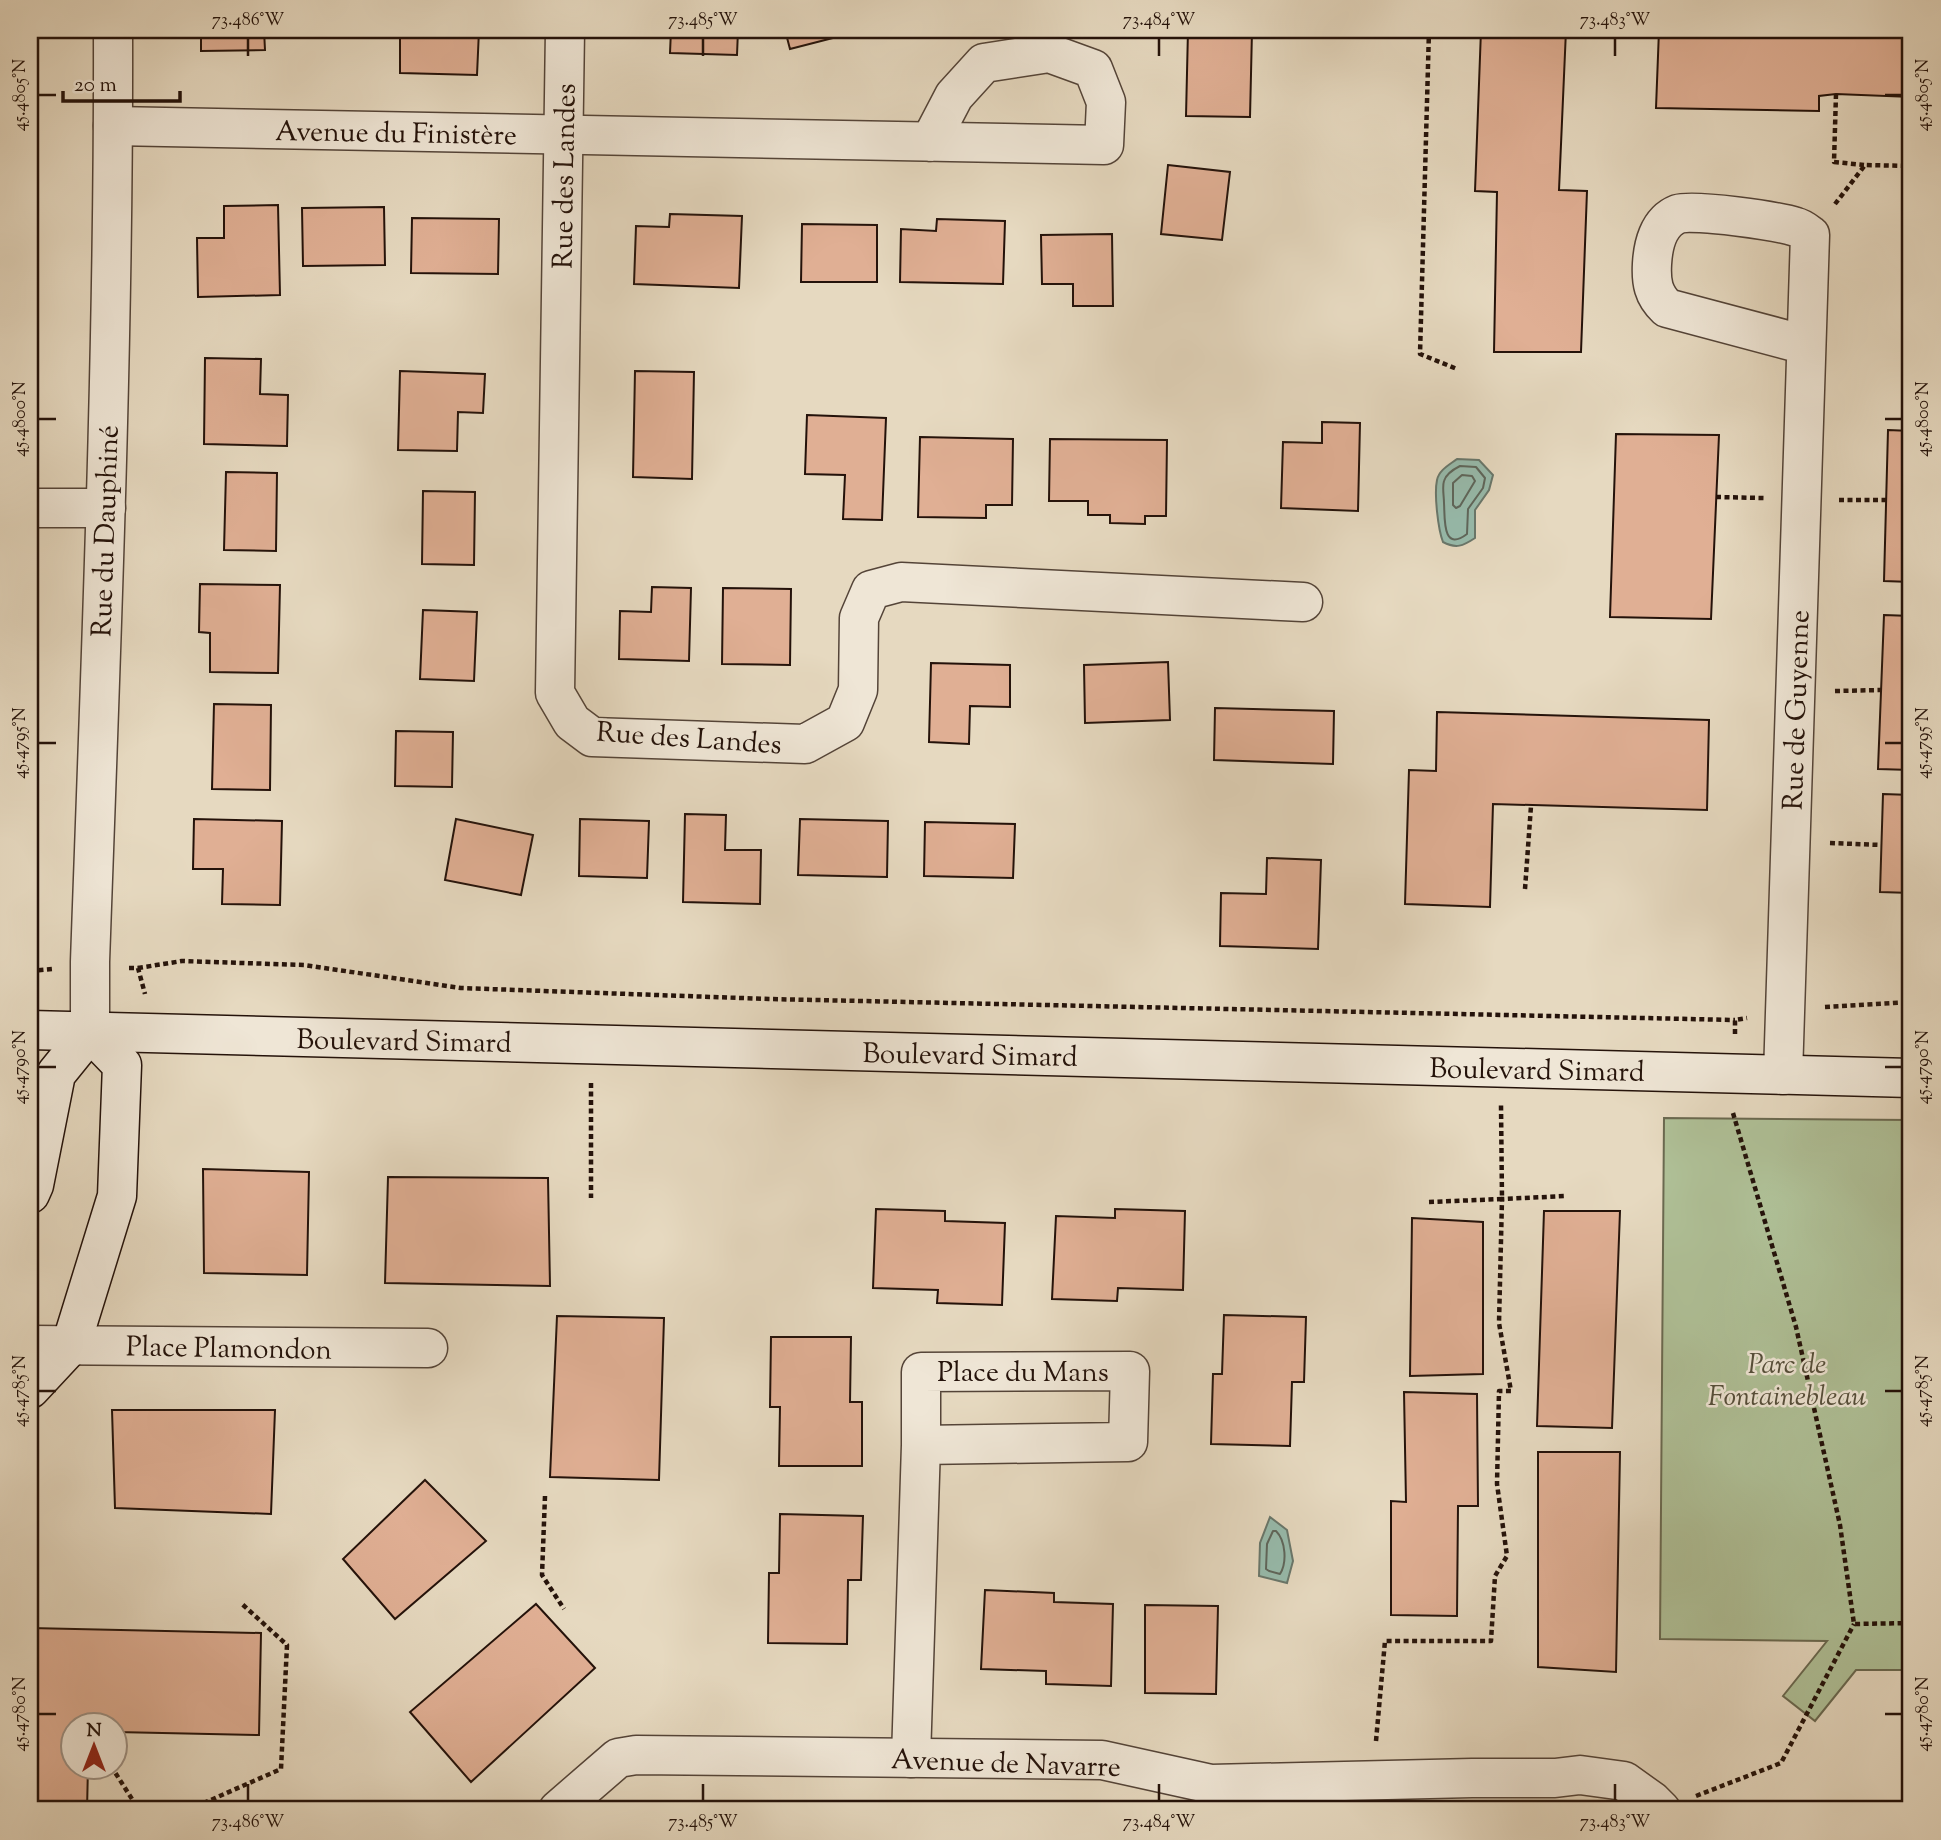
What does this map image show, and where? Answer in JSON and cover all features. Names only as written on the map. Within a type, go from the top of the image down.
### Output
[{"type":"street","name":"Rue du Dauphiné","points":[[90,1032],[90,949],[106,508],[113,30]]},
{"type":"street","name":"Rue des Landes","points":[[565,30],[555,693],[572,722],[592,737],[806,744],[845,722],[858,691],[859,618],[871,590],[901,582],[1303,602]]},
{"type":"street","name":"Avenue du Finistère","points":[[113,126],[930,142]]},
{"type":"street","points":[[1807,345],[1667,308],[1654,292],[1651,280],[1653,244],[1660,231],[1678,214],[1738,216],[1797,227],[1810,234]]},
{"type":"street","name":"Rue de Guyenne","points":[[1783,1075],[1810,234]]},
{"type":"street","points":[[30,508],[106,508]]},
{"type":"street","name":"Boulevard Simard","points":[[30,1030],[1911,1078]]},
{"type":"street","points":[[30,1194],[56,1074],[90,1032],[122,1065],[117,1196],[71,1345],[30,1388]]},
{"type":"street","name":"Place Plamondon","points":[[30,1345],[428,1348]]},
{"type":"street","name":"Place du Mans","points":[[911,1758],[921,1372],[1130,1370],[1128,1442],[921,1445]]},
{"type":"street","name":"Avenue de Navarre","points":[[558,1810],[618,1758],[636,1755],[1102,1760],[1210,1784],[1555,1778],[1580,1775],[1624,1781],[1653,1801],[1661,1810]]},
{"type":"path","points":[[1429,30],[1420,354],[1457,369]]},
{"type":"path","points":[[1836,94],[1834,162],[1911,166]]},
{"type":"path","points":[[1810,234],[1865,165]]},
{"type":"path","points":[[1716,497],[1801,499]]},
{"type":"path","points":[[1796,691],[1881,691]]},
{"type":"path","points":[[1525,889],[1531,806]]},
{"type":"path","points":[[1791,841],[1881,845]]},
{"type":"path","points":[[138,968],[182,961],[304,965],[461,988],[743,998],[1735,1020]]},
{"type":"path","points":[[30,971],[55,969]]},
{"type":"path","points":[[1827,1007],[1911,1002]]},
{"type":"path","points":[[591,1045],[591,1198]]},
{"type":"path","points":[[1372,1780],[1385,1641],[1491,1641],[1495,1576],[1507,1556],[1497,1484],[1499,1391],[1511,1391],[1499,1323],[1502,1199],[1500,1068]]},
{"type":"path","points":[[1661,1810],[1781,1763],[1854,1624],[1840,1525],[1796,1327],[1733,1111]]},
{"type":"path","points":[[1429,1202],[1566,1196]]},
{"type":"path","points":[[545,1496],[542,1574],[564,1609]]},
{"type":"path","points":[[188,1810],[281,1769],[287,1645],[242,1604]]},
{"type":"path","points":[[1854,1624],[1911,1623]]},
{"type":"path","points":[[120,1780],[139,1810]]},
{"type":"green space","name":"Parc de Fontainebleau","points":[[1664,1118],[1911,1120],[1911,1670],[1856,1670],[1815,1721],[1783,1696],[1827,1641],[1660,1639]]},
{"type":"water","points":[[1457,459],[1479,460],[1493,475],[1489,490],[1475,510],[1475,538],[1456,546],[1443,542],[1436,494],[1440,473]]},
{"type":"water","points":[[1270,1517],[1287,1530],[1293,1561],[1287,1583],[1259,1576],[1260,1543]]},
{"type":"building","points":[[201,30],[264,30],[265,50],[201,51]]},
{"type":"building","points":[[422,30],[479,30],[477,75],[400,73],[400,37],[422,38]]},
{"type":"building","points":[[671,30],[738,30],[737,55],[670,53]]},
{"type":"building","points":[[785,30],[864,30],[790,49]]},
{"type":"building","points":[[1188,30],[1252,31],[1250,117],[1186,116]]},
{"type":"building","points":[[1481,30],[1566,30],[1559,190],[1587,191],[1581,352],[1494,352],[1497,192],[1475,191]]},
{"type":"building","points":[[1659,30],[1911,30],[1911,97],[1836,94],[1819,96],[1819,111],[1656,108]]},
{"type":"building","points":[[1168,165],[1230,172],[1222,240],[1161,234]]},
{"type":"building","points":[[278,205],[280,295],[198,297],[197,238],[224,238],[224,206]]},
{"type":"building","points":[[384,207],[385,265],[303,266],[302,208]]},
{"type":"building","points":[[670,214],[742,216],[739,288],[634,284],[636,226],[669,227]]},
{"type":"building","points":[[412,218],[499,219],[498,274],[411,273]]},
{"type":"building","points":[[937,219],[1005,221],[1003,284],[900,282],[901,229],[936,231]]},
{"type":"building","points":[[802,224],[877,225],[877,282],[801,282]]},
{"type":"building","points":[[1112,234],[1113,306],[1073,306],[1073,284],[1042,284],[1041,235]]},
{"type":"building","points":[[205,358],[261,359],[260,394],[288,395],[287,446],[204,444]]},
{"type":"building","points":[[400,371],[485,374],[483,413],[458,412],[457,451],[398,450]]},
{"type":"building","points":[[635,371],[694,372],[692,479],[633,477]]},
{"type":"building","points":[[807,415],[886,418],[882,520],[843,519],[845,475],[805,474]]},
{"type":"building","points":[[1322,422],[1360,423],[1358,511],[1281,508],[1283,442],[1322,443]]},
{"type":"building","points":[[1888,430],[1911,431],[1911,582],[1884,581]]},
{"type":"building","points":[[1616,434],[1719,435],[1711,619],[1610,617]]},
{"type":"building","points":[[920,437],[1013,439],[1012,505],[986,505],[986,518],[918,517]]},
{"type":"building","points":[[1050,439],[1167,440],[1166,516],[1145,516],[1145,524],[1110,523],[1110,515],[1088,515],[1088,501],[1049,501]]},
{"type":"building","points":[[226,472],[277,473],[276,551],[224,550]]},
{"type":"building","points":[[423,491],[475,492],[474,565],[422,564]]},
{"type":"building","points":[[200,584],[280,585],[278,673],[210,672],[210,633],[199,632]]},
{"type":"building","points":[[652,587],[691,588],[689,661],[619,659],[620,611],[651,612]]},
{"type":"building","points":[[723,588],[791,589],[790,665],[722,664]]},
{"type":"building","points":[[423,610],[477,612],[474,681],[420,679]]},
{"type":"building","points":[[1884,615],[1911,616],[1911,770],[1878,769]]},
{"type":"building","points":[[1168,662],[1170,720],[1085,723],[1084,665]]},
{"type":"building","points":[[931,663],[1010,665],[1010,707],[970,706],[969,744],[929,742]]},
{"type":"building","points":[[214,704],[271,705],[270,790],[212,789]]},
{"type":"building","points":[[1215,708],[1334,711],[1333,764],[1214,760]]},
{"type":"building","points":[[1437,712],[1709,720],[1707,810],[1493,804],[1490,907],[1405,904],[1409,770],[1436,771]]},
{"type":"building","points":[[396,731],[453,732],[452,787],[395,786]]},
{"type":"building","points":[[1883,794],[1911,795],[1911,893],[1880,892]]},
{"type":"building","points":[[685,814],[726,815],[725,850],[761,850],[760,904],[683,902]]},
{"type":"building","points":[[194,819],[282,821],[280,905],[222,904],[223,869],[193,869]]},
{"type":"building","points":[[456,819],[533,835],[521,895],[445,880]]},
{"type":"building","points":[[580,819],[649,821],[647,878],[579,876]]},
{"type":"building","points":[[800,819],[888,821],[887,877],[798,875]]},
{"type":"building","points":[[925,822],[1015,824],[1013,878],[924,876]]},
{"type":"building","points":[[1267,858],[1321,860],[1318,949],[1220,946],[1221,893],[1266,894]]},
{"type":"building","points":[[203,1169],[309,1172],[307,1275],[204,1273]]},
{"type":"building","points":[[388,1177],[548,1178],[550,1286],[385,1283]]},
{"type":"building","points":[[876,1209],[945,1211],[945,1221],[1005,1223],[1002,1305],[937,1303],[938,1290],[873,1288]]},
{"type":"building","points":[[1115,1209],[1185,1211],[1183,1290],[1118,1288],[1117,1301],[1052,1299],[1056,1216],[1115,1218]]},
{"type":"building","points":[[1544,1211],[1620,1211],[1612,1428],[1537,1426]]},
{"type":"building","points":[[1412,1218],[1483,1222],[1483,1374],[1410,1376]]},
{"type":"building","points":[[1224,1315],[1306,1317],[1304,1382],[1292,1382],[1290,1446],[1211,1444],[1213,1374],[1222,1374]]},
{"type":"building","points":[[557,1316],[664,1318],[659,1480],[550,1477]]},
{"type":"building","points":[[771,1337],[851,1337],[850,1402],[862,1402],[862,1466],[779,1466],[780,1407],[770,1407]]},
{"type":"building","points":[[1404,1392],[1477,1394],[1478,1506],[1458,1506],[1457,1616],[1391,1615],[1391,1501],[1406,1502]]},
{"type":"building","points":[[112,1410],[275,1410],[271,1514],[115,1508]]},
{"type":"building","points":[[1538,1452],[1620,1452],[1616,1672],[1538,1667]]},
{"type":"building","points":[[425,1480],[486,1541],[395,1619],[343,1559]]},
{"type":"building","points":[[780,1514],[863,1516],[861,1580],[848,1580],[847,1644],[768,1643],[769,1573],[779,1573]]},
{"type":"building","points":[[985,1590],[1054,1593],[1054,1602],[1113,1604],[1111,1686],[1046,1684],[1046,1671],[981,1669]]},
{"type":"building","points":[[536,1604],[595,1668],[471,1782],[410,1712]]},
{"type":"building","points":[[1145,1605],[1218,1606],[1216,1694],[1145,1693]]},
{"type":"building","points":[[30,1628],[261,1633],[259,1735],[130,1732],[130,1710],[60,1710],[60,1780],[88,1780],[87,1810],[30,1810]]}]
